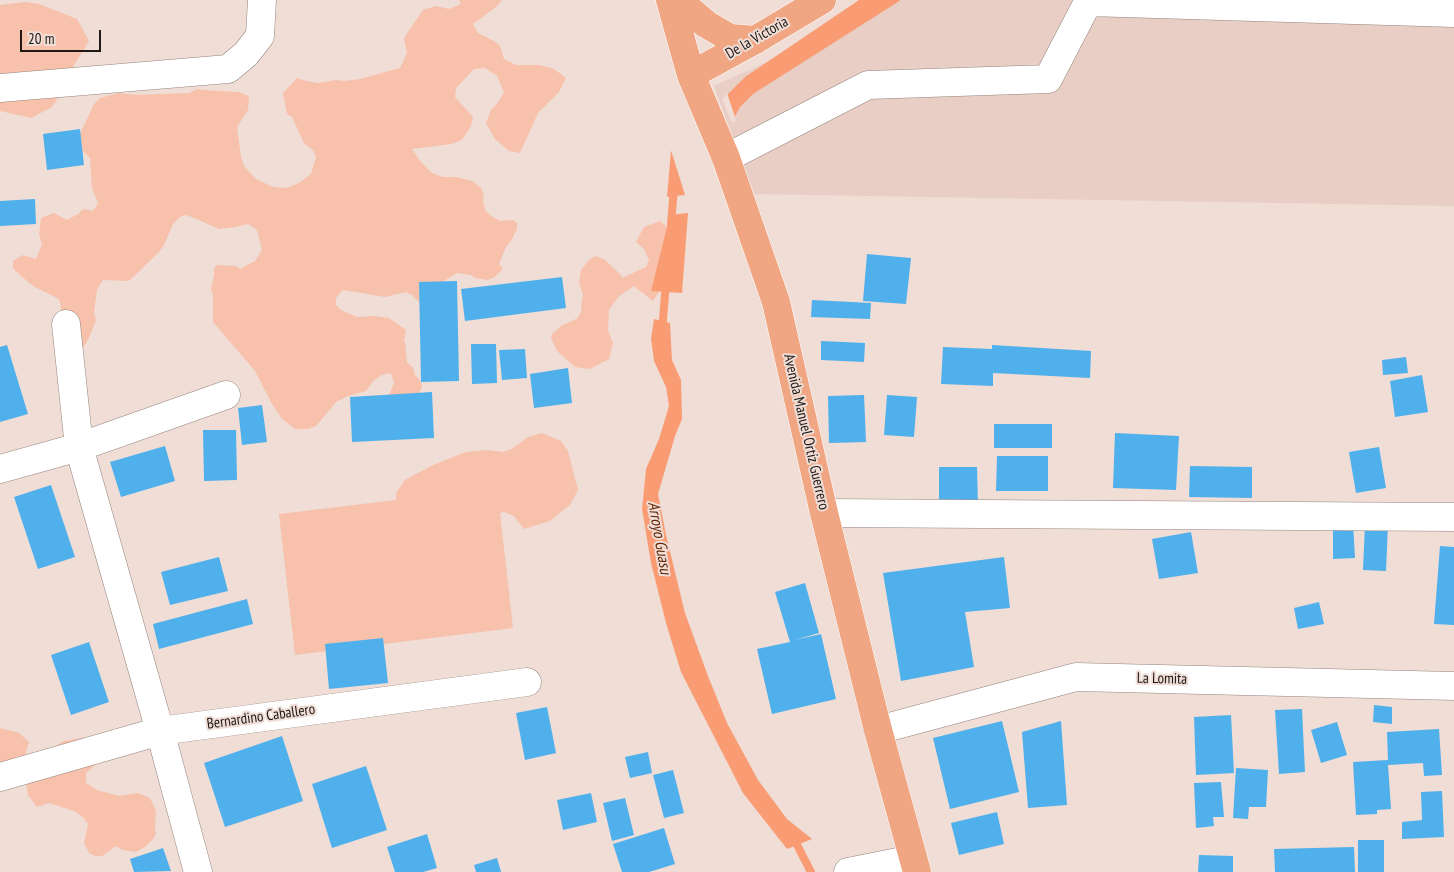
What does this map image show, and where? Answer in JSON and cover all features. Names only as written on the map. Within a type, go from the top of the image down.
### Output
[{"type":"main road","name":"Avenida Manuel Ortíz Guerrero","points":[[670,0],[691,75],[726,158],[776,302],[824,513],[878,730],[915,865]]},
{"type":"main road","points":[[678,0],[706,24],[730,38],[756,40]]},
{"type":"main road","name":"De la Victoria","points":[[691,75],[756,40],[822,0]]},
{"type":"street","points":[[0,88],[228,69],[246,54],[260,36],[262,0]]},
{"type":"street","points":[[726,158],[868,85],[1048,79],[1088,2],[1454,13]]},
{"type":"street","points":[[66,324],[79,447],[198,872]]},
{"type":"street","points":[[0,469],[79,447],[226,395]]},
{"type":"street","points":[[824,513],[1454,517]]},
{"type":"street","name":"La Lomita","points":[[878,730],[1076,677],[1454,686]]},
{"type":"street","name":"Bernardino Caballero","points":[[0,777],[160,731],[527,682]]},
{"type":"street","points":[[852,871],[915,865]]},
{"type":"shaded area","points":[[459,0],[502,0],[496,7],[473,24],[478,33],[500,46],[504,59],[516,65],[539,65],[554,69],[566,78],[559,92],[538,113],[520,153],[509,151],[495,139],[486,123],[491,110],[504,92],[497,76],[485,68],[474,69],[456,88],[455,97],[473,117],[471,126],[462,140],[451,144],[412,149],[432,173],[443,177],[456,177],[472,181],[481,188],[484,194],[485,210],[491,216],[500,221],[513,220],[517,223],[517,229],[506,247],[499,264],[503,269],[495,277],[488,280],[457,273],[444,281],[420,303],[406,292],[385,297],[343,290],[336,298],[336,305],[341,310],[357,317],[375,316],[389,318],[406,330],[404,341],[407,362],[413,368],[422,387],[409,412],[389,395],[394,383],[391,373],[381,375],[373,381],[366,391],[348,396],[336,402],[316,426],[308,429],[295,429],[282,419],[255,371],[213,322],[213,296],[211,289],[214,268],[217,265],[236,266],[240,269],[255,261],[262,250],[257,230],[248,224],[219,229],[192,217],[185,215],[180,217],[173,224],[159,252],[130,280],[103,280],[97,290],[94,312],[96,320],[83,348],[75,354],[59,322],[61,307],[59,299],[33,286],[13,268],[13,261],[23,255],[36,259],[42,244],[39,234],[41,218],[54,213],[67,220],[83,209],[93,211],[98,203],[92,188],[90,158],[77,145],[78,138],[94,104],[100,98],[119,93],[135,95],[189,93],[197,89],[238,92],[249,96],[248,110],[237,127],[244,166],[256,179],[273,187],[289,187],[299,183],[311,174],[316,157],[313,150],[304,143],[292,117],[287,114],[283,93],[297,78],[318,83],[336,80],[345,81],[360,79],[400,68],[407,53],[404,38],[423,10],[436,6],[449,9],[461,4]]},
{"type":"shaded area","points":[[903,0],[1454,0],[1454,206],[753,194],[714,86]]},
{"type":"shaded area","points":[[25,2],[39,4],[77,19],[89,41],[74,65],[70,80],[52,107],[31,118],[0,111],[0,5]]},
{"type":"shaded area","points":[[660,221],[677,241],[662,287],[653,301],[634,286],[619,296],[609,310],[608,331],[613,343],[609,359],[590,369],[575,367],[557,351],[551,338],[552,334],[561,326],[578,318],[582,309],[583,295],[579,283],[581,270],[595,256],[604,259],[622,278],[646,267],[649,260],[644,249],[636,242],[644,227]]},
{"type":"shaded area","points":[[542,433],[561,441],[568,451],[578,490],[570,505],[550,521],[524,529],[514,516],[504,512],[500,513],[513,628],[295,655],[279,514],[396,500],[396,493],[405,480],[433,465],[466,452],[488,450],[503,452],[512,449],[528,437]]},
{"type":"shaded area","points":[[0,728],[19,733],[29,742],[24,759],[0,784]]},
{"type":"shaded area","points":[[87,737],[102,747],[104,757],[86,773],[86,783],[97,790],[119,796],[138,793],[150,798],[156,811],[156,833],[154,838],[136,852],[123,850],[116,846],[102,856],[95,856],[89,853],[84,843],[88,824],[84,818],[74,811],[49,803],[37,807],[28,795],[26,782],[39,756],[64,741]]},
{"type":"water","points":[[859,0],[901,0],[753,94],[740,107],[733,120],[724,98],[745,77]]},
{"type":"water","points":[[672,139],[694,194],[667,197]]},
{"type":"water","points":[[688,213],[682,293],[651,291],[670,215]]},
{"type":"water","points":[[654,319],[670,323],[672,360],[681,380],[682,419],[658,494],[685,613],[727,723],[758,780],[787,819],[812,839],[787,849],[743,793],[681,672],[666,623],[651,563],[642,509],[646,469],[659,439],[669,406],[666,387],[654,361],[651,339]]},
{"type":"pier","points":[[727,93],[736,120],[734,122],[731,121],[722,99]]},
{"type":"pier","points":[[671,136],[674,138],[696,193],[695,196],[686,198],[669,144]]},
{"type":"building","points":[[80,129],[84,165],[47,170],[43,134]]},
{"type":"building","points":[[35,199],[36,224],[0,226],[0,201]]},
{"type":"building","points":[[867,254],[911,258],[906,304],[863,301]]},
{"type":"building","points":[[562,277],[566,308],[465,321],[461,289]]},
{"type":"building","points":[[457,281],[459,381],[421,382],[419,282]]},
{"type":"building","points":[[812,300],[871,303],[870,319],[811,317]]},
{"type":"building","points":[[821,341],[865,343],[864,362],[821,360]]},
{"type":"building","points":[[471,344],[496,344],[497,383],[472,384]]},
{"type":"building","points":[[7,345],[28,414],[0,422],[0,347]]},
{"type":"building","points":[[992,345],[1091,351],[1090,378],[993,373],[993,386],[941,384],[943,347],[992,349]]},
{"type":"building","points":[[525,349],[527,378],[502,380],[499,350]]},
{"type":"building","points":[[1406,357],[1408,373],[1383,375],[1382,360]]},
{"type":"building","points":[[568,368],[572,403],[534,408],[530,374]]},
{"type":"building","points":[[1422,375],[1428,412],[1395,417],[1390,381]]},
{"type":"building","points":[[432,392],[434,438],[352,442],[350,397]]},
{"type":"building","points":[[864,395],[866,442],[829,443],[828,396]]},
{"type":"building","points":[[887,395],[917,397],[914,437],[884,435]]},
{"type":"building","points":[[262,405],[267,442],[242,445],[238,408]]},
{"type":"building","points":[[994,424],[1052,424],[1052,448],[994,448]]},
{"type":"building","points":[[203,430],[236,430],[237,480],[204,481]]},
{"type":"building","points":[[1115,433],[1179,436],[1176,490],[1113,488]]},
{"type":"building","points":[[165,446],[175,481],[121,497],[110,462]]},
{"type":"building","points":[[1379,447],[1386,488],[1356,493],[1349,452]]},
{"type":"building","points":[[997,456],[1048,456],[1048,491],[996,491]]},
{"type":"building","points":[[1190,466],[1252,467],[1252,498],[1189,497]]},
{"type":"building","points":[[939,467],[977,467],[978,505],[939,506]]},
{"type":"building","points":[[51,485],[75,557],[38,569],[14,497]]},
{"type":"building","points":[[1333,523],[1353,523],[1355,558],[1333,559]]},
{"type":"building","points":[[1365,524],[1388,525],[1386,571],[1363,570]]},
{"type":"building","points":[[1191,532],[1198,573],[1159,579],[1152,539]]},
{"type":"building","points":[[1440,546],[1454,547],[1454,625],[1434,624]]},
{"type":"building","points":[[219,557],[228,591],[170,605],[161,572]]},
{"type":"building","points":[[1004,557],[1010,608],[965,612],[974,667],[901,681],[883,573]]},
{"type":"building","points":[[805,583],[819,633],[795,640],[821,634],[836,699],[772,714],[757,649],[790,642],[775,592]]},
{"type":"building","points":[[247,599],[253,624],[159,649],[153,624]]},
{"type":"building","points":[[1319,602],[1324,624],[1298,629],[1294,608]]},
{"type":"building","points":[[383,638],[388,683],[329,689],[325,644]]},
{"type":"building","points":[[89,642],[109,702],[71,715],[51,655]]},
{"type":"building","points":[[1374,705],[1392,707],[1392,724],[1373,722]]},
{"type":"building","points":[[547,707],[556,753],[525,760],[516,713]]},
{"type":"building","points":[[1302,709],[1305,772],[1279,774],[1275,710]]},
{"type":"building","points":[[1231,715],[1234,773],[1196,775],[1194,717]]},
{"type":"building","points":[[1002,721],[1019,792],[950,809],[933,738]]},
{"type":"building","points":[[1061,721],[1067,805],[1028,808],[1022,732]]},
{"type":"building","points":[[1337,722],[1347,755],[1321,763],[1311,730]]},
{"type":"building","points":[[1439,729],[1442,775],[1424,776],[1423,763],[1388,765],[1391,809],[1377,810],[1377,814],[1356,815],[1353,762],[1388,760],[1387,732]]},
{"type":"building","points":[[282,736],[303,801],[225,827],[204,763]]},
{"type":"building","points":[[648,752],[652,773],[630,778],[625,757]]},
{"type":"building","points":[[366,766],[387,830],[332,848],[312,784]]},
{"type":"building","points":[[1236,768],[1268,770],[1266,807],[1249,807],[1248,819],[1233,818]]},
{"type":"building","points":[[673,770],[684,813],[664,818],[653,775]]},
{"type":"building","points":[[1221,782],[1224,817],[1213,817],[1214,826],[1196,828],[1194,783]]},
{"type":"building","points":[[1442,791],[1444,837],[1402,839],[1402,822],[1422,820],[1421,792]]},
{"type":"building","points":[[591,793],[597,822],[563,830],[557,800]]},
{"type":"building","points":[[625,798],[634,835],[612,841],[603,803]]},
{"type":"building","points":[[997,812],[1004,844],[959,855],[951,823]]},
{"type":"building","points":[[664,828],[675,864],[649,872],[622,872],[613,844]]},
{"type":"building","points":[[427,834],[437,868],[423,872],[395,872],[387,847]]},
{"type":"building","points":[[1358,840],[1384,840],[1384,872],[1358,872]]},
{"type":"building","points":[[1354,847],[1355,872],[1275,872],[1274,849]]},
{"type":"building","points":[[163,848],[171,871],[134,872],[130,859]]},
{"type":"building","points":[[1199,855],[1233,856],[1233,872],[1198,872]]},
{"type":"building","points":[[497,858],[501,872],[476,872],[474,865]]},
{"type":"waterway","name":"Arroyo Guasu","points":[[671,224],[674,188]]},
{"type":"waterway","name":"Arroyo Guasu","points":[[662,331],[666,283]]},
{"type":"waterway","name":"Arroyo Guasu","points":[[793,837],[811,872]]}]
